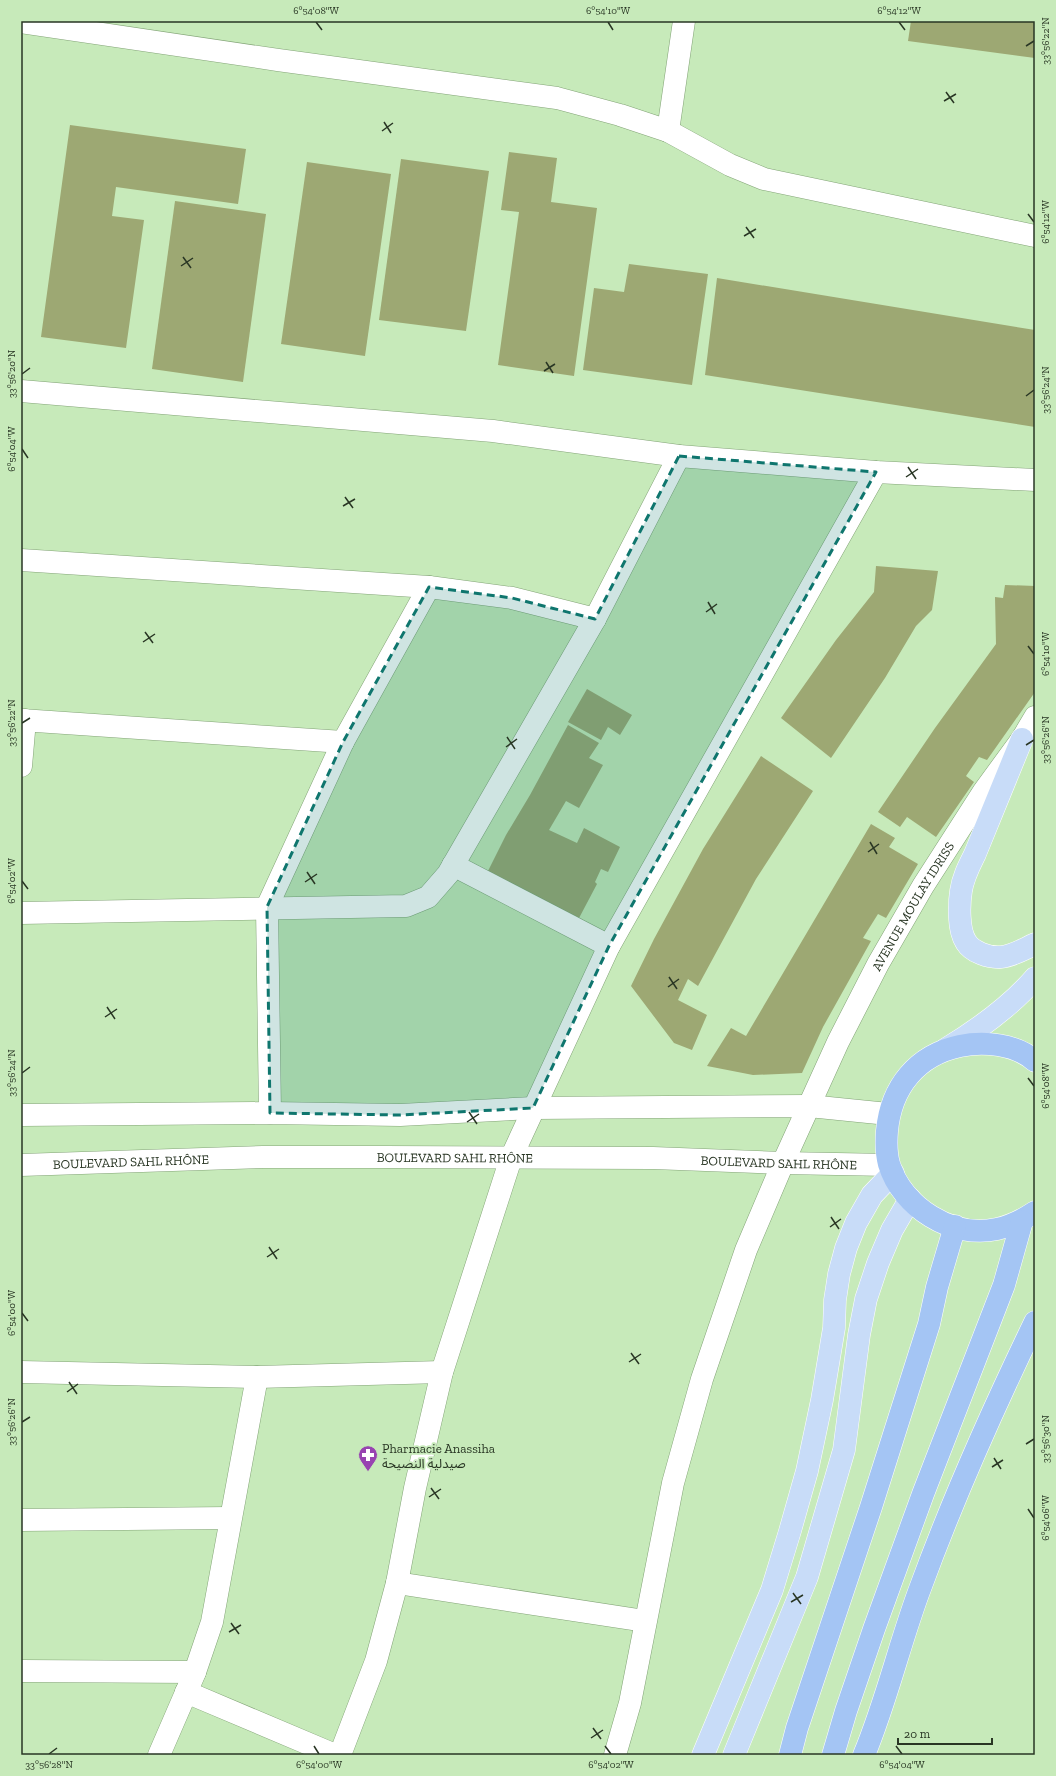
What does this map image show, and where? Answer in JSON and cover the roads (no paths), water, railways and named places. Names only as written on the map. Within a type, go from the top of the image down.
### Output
[{"type":"highway","points":[[1028,1216],[996,1229],[969,1230],[942,1224],[923,1211],[910,1199],[898,1184],[891,1169],[886,1147],[888,1114],[893,1100],[906,1079],[924,1061],[946,1049],[975,1043],[1004,1046],[1030,1057],[1035,1061]]},
{"type":"highway","points":[[833,1755],[874,1629],[923,1494],[1004,1285],[1028,1216]]},
{"type":"highway","points":[[790,1755],[797,1728],[871,1508],[929,1324],[937,1287],[955,1226]]},
{"type":"highway","points":[[864,1755],[921,1586],[955,1498],[999,1398],[1035,1322]]},
{"type":"main road","points":[[1022,739],[975,854],[966,871],[961,890],[959,909],[961,926],[966,942],[980,953],[989,956],[1005,957],[1011,956],[1035,944]]},
{"type":"main road","points":[[946,1049],[976,1030],[1004,1009],[1035,978]]},
{"type":"main road","points":[[703,1755],[772,1590],[807,1471],[822,1400],[834,1328],[835,1300],[839,1274],[846,1248],[856,1223],[872,1195],[891,1169]]},
{"type":"main road","points":[[734,1755],[807,1577],[844,1450],[859,1335],[866,1298],[878,1262],[889,1236],[910,1199]]},
{"type":"street","points":[[668,131],[684,21]]},
{"type":"street","points":[[21,22],[286,62],[557,98],[620,115],[668,131],[730,165],[764,179],[1035,236]]},
{"type":"street","points":[[21,391],[493,431],[678,456],[876,472],[1035,480]]},
{"type":"street","points":[[21,913],[267,907],[406,906],[428,897],[448,874],[595,619],[678,456]]},
{"type":"street","points":[[340,1755],[376,1661],[397,1583],[415,1488],[442,1372],[511,1158],[609,946],[876,472]]},
{"type":"street","points":[[21,560],[429,587],[512,598],[595,619]]},
{"type":"street","points":[[270,1113],[267,907],[343,742],[429,587]]},
{"type":"street","name":"AVENUE MOULAY IDRISS","points":[[615,1755],[630,1702],[673,1484],[702,1379],[746,1250],[783,1163],[838,1042],[878,964],[923,886],[984,791],[1022,739],[1035,717]]},
{"type":"street","points":[[21,766],[23,720],[343,742]]},
{"type":"street","points":[[453,864],[609,946]]},
{"type":"street","points":[[21,1115],[270,1113],[400,1115],[533,1108],[809,1106],[888,1114]]},
{"type":"street","name":"BOULEVARD SAHL RHÔNE","points":[[21,1165],[263,1158],[654,1158],[891,1169]]},
{"type":"street","points":[[21,1372],[257,1377],[442,1372]]},
{"type":"street","points":[[159,1755],[190,1682],[212,1622],[257,1377]]},
{"type":"street","points":[[21,1520],[230,1518]]},
{"type":"street","points":[[397,1583],[645,1621]]},
{"type":"street","points":[[21,1671],[190,1682],[335,1755]]},
{"type":"place","name":"Pharmacie Anassiha صيدلية النصيحة","points":[[368,1472]]}]
